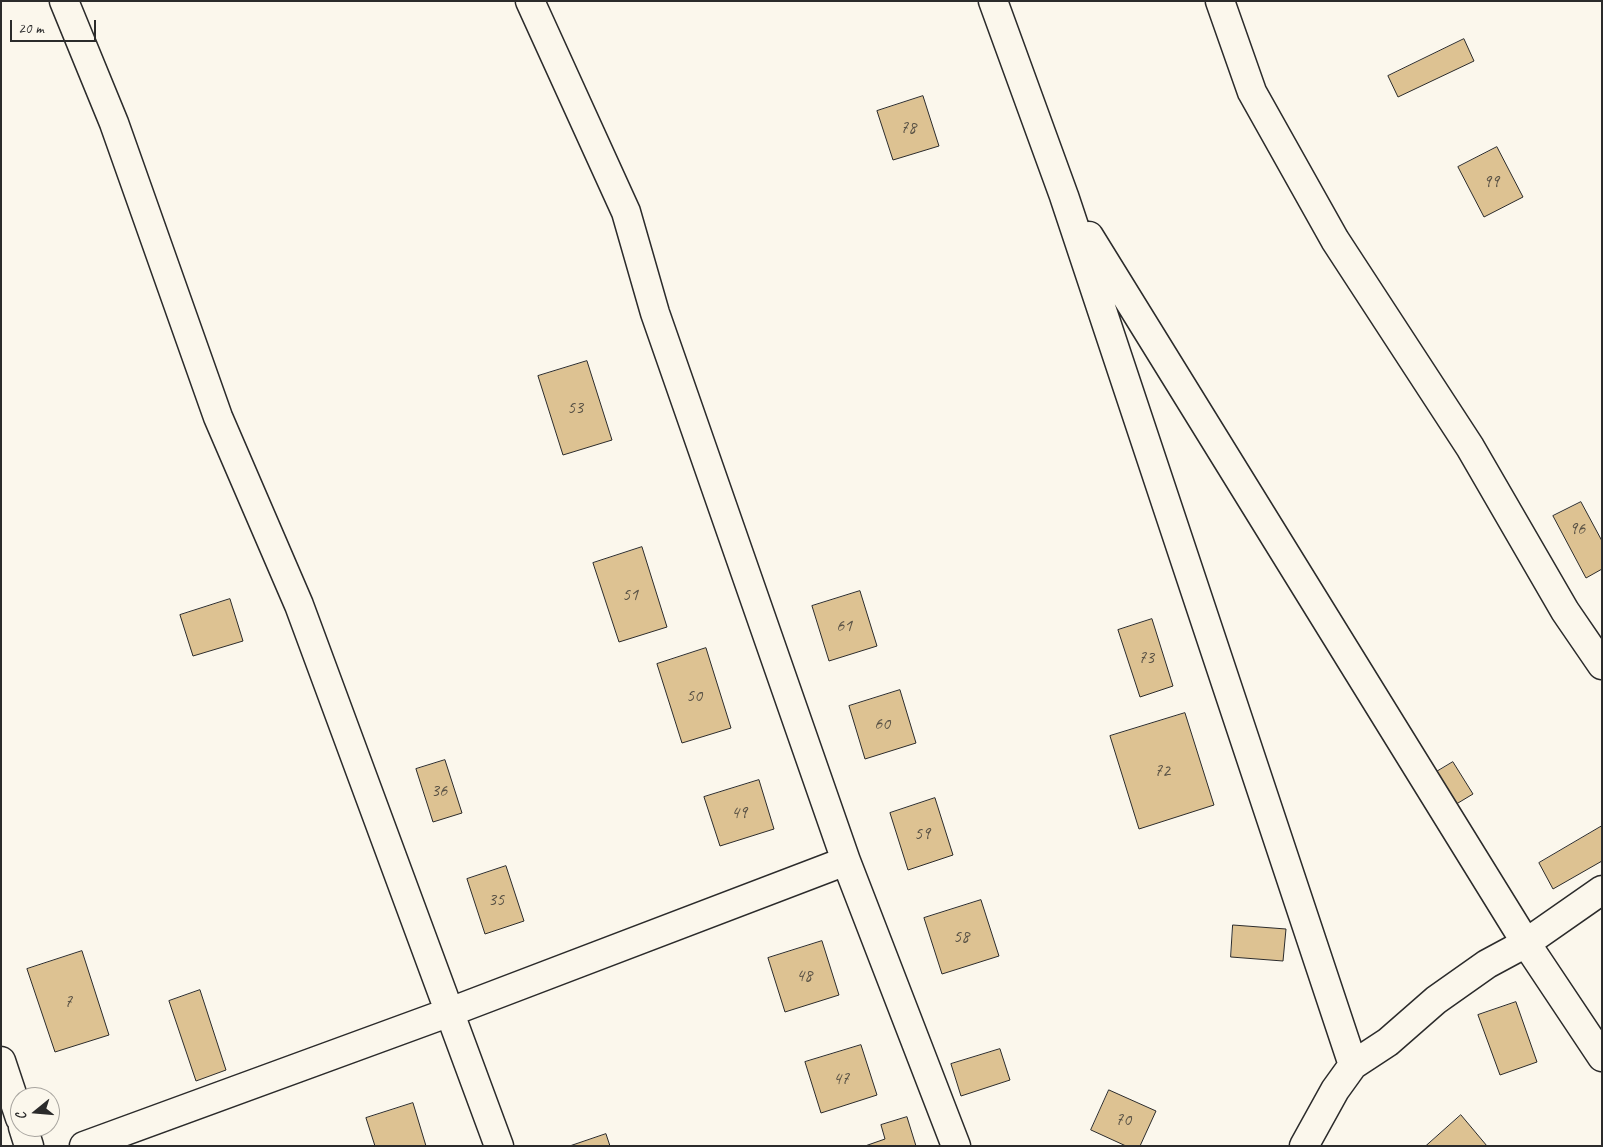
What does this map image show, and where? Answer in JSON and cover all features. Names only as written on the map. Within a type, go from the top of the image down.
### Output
[{"type":"street","points":[[64,1],[114,123],[218,418],[298,605],[499,1146]]},
{"type":"street","points":[[530,1],[626,212],[654,312],[846,861],[956,1146]]},
{"type":"street","points":[[993,1],[1064,196],[1353,1065]]},
{"type":"street","points":[[1220,1],[1252,92],[1335,240],[1470,447],[1564,611],[1602,665]]},
{"type":"street","points":[[1064,196],[1526,943],[1602,1057]]},
{"type":"street","points":[[84,1146],[450,1012],[846,861]]},
{"type":"street","points":[[1304,1146],[1335,1090],[1353,1065],[1388,1042],[1436,1000],[1487,964],[1526,943],[1602,890]]},
{"type":"street","points":[[1,1062],[10,1089]]},
{"type":"building","points":[[1464,39],[1474,61],[1398,97],[1388,76]]},
{"type":"building","points":[[923,96],[939,146],[893,160],[877,111]]},
{"type":"building","points":[[1497,147],[1523,197],[1484,217],[1458,167]]},
{"type":"building","points":[[587,361],[612,440],[563,455],[538,376]]},
{"type":"building","points":[[1581,502],[1602,541],[1602,569],[1586,578],[1553,516]]},
{"type":"building","points":[[642,547],[667,627],[619,642],[593,563]]},
{"type":"building","points":[[860,591],[877,646],[829,661],[812,606]]},
{"type":"building","points":[[230,599],[243,641],[193,656],[180,615]]},
{"type":"building","points":[[1152,619],[1173,686],[1140,697],[1118,630]]},
{"type":"building","points":[[706,648],[731,728],[682,743],[657,664]]},
{"type":"building","points":[[900,690],[916,743],[865,759],[849,706]]},
{"type":"building","points":[[1185,713],[1214,805],[1139,829],[1110,736]]},
{"type":"building","points":[[445,760],[462,813],[433,822],[416,769]]},
{"type":"building","points":[[1453,762],[1473,794],[1448,809],[1428,777]]},
{"type":"building","points":[[759,780],[774,829],[720,846],[704,797]]},
{"type":"building","points":[[935,798],[953,855],[908,870],[890,813]]},
{"type":"building","points":[[1602,826],[1602,861],[1553,889],[1539,863]]},
{"type":"building","points":[[506,866],[524,921],[485,934],[467,879]]},
{"type":"building","points":[[981,900],[999,956],[942,974],[924,918]]},
{"type":"building","points":[[1233,925],[1286,929],[1283,961],[1231,957]]},
{"type":"building","points":[[822,941],[839,995],[785,1012],[768,958]]},
{"type":"building","points":[[82,951],[109,1035],[55,1052],[27,969]]},
{"type":"building","points":[[200,990],[226,1070],[196,1081],[169,1001]]},
{"type":"building","points":[[1516,1002],[1537,1062],[1500,1075],[1478,1015]]},
{"type":"building","points":[[861,1045],[877,1095],[821,1113],[805,1062]]},
{"type":"building","points":[[1000,1049],[1010,1080],[961,1096],[951,1064]]},
{"type":"building","points":[[1109,1090],[1156,1111],[1140,1146],[1126,1146],[1091,1130]]},
{"type":"building","points":[[413,1103],[426,1146],[375,1146],[366,1118]]},
{"type":"building","points":[[1461,1115],[1487,1146],[1426,1146]]},
{"type":"building","points":[[907,1117],[916,1146],[865,1146],[885,1139],[881,1125]]},
{"type":"building","points":[[606,1134],[610,1146],[570,1146]]}]
